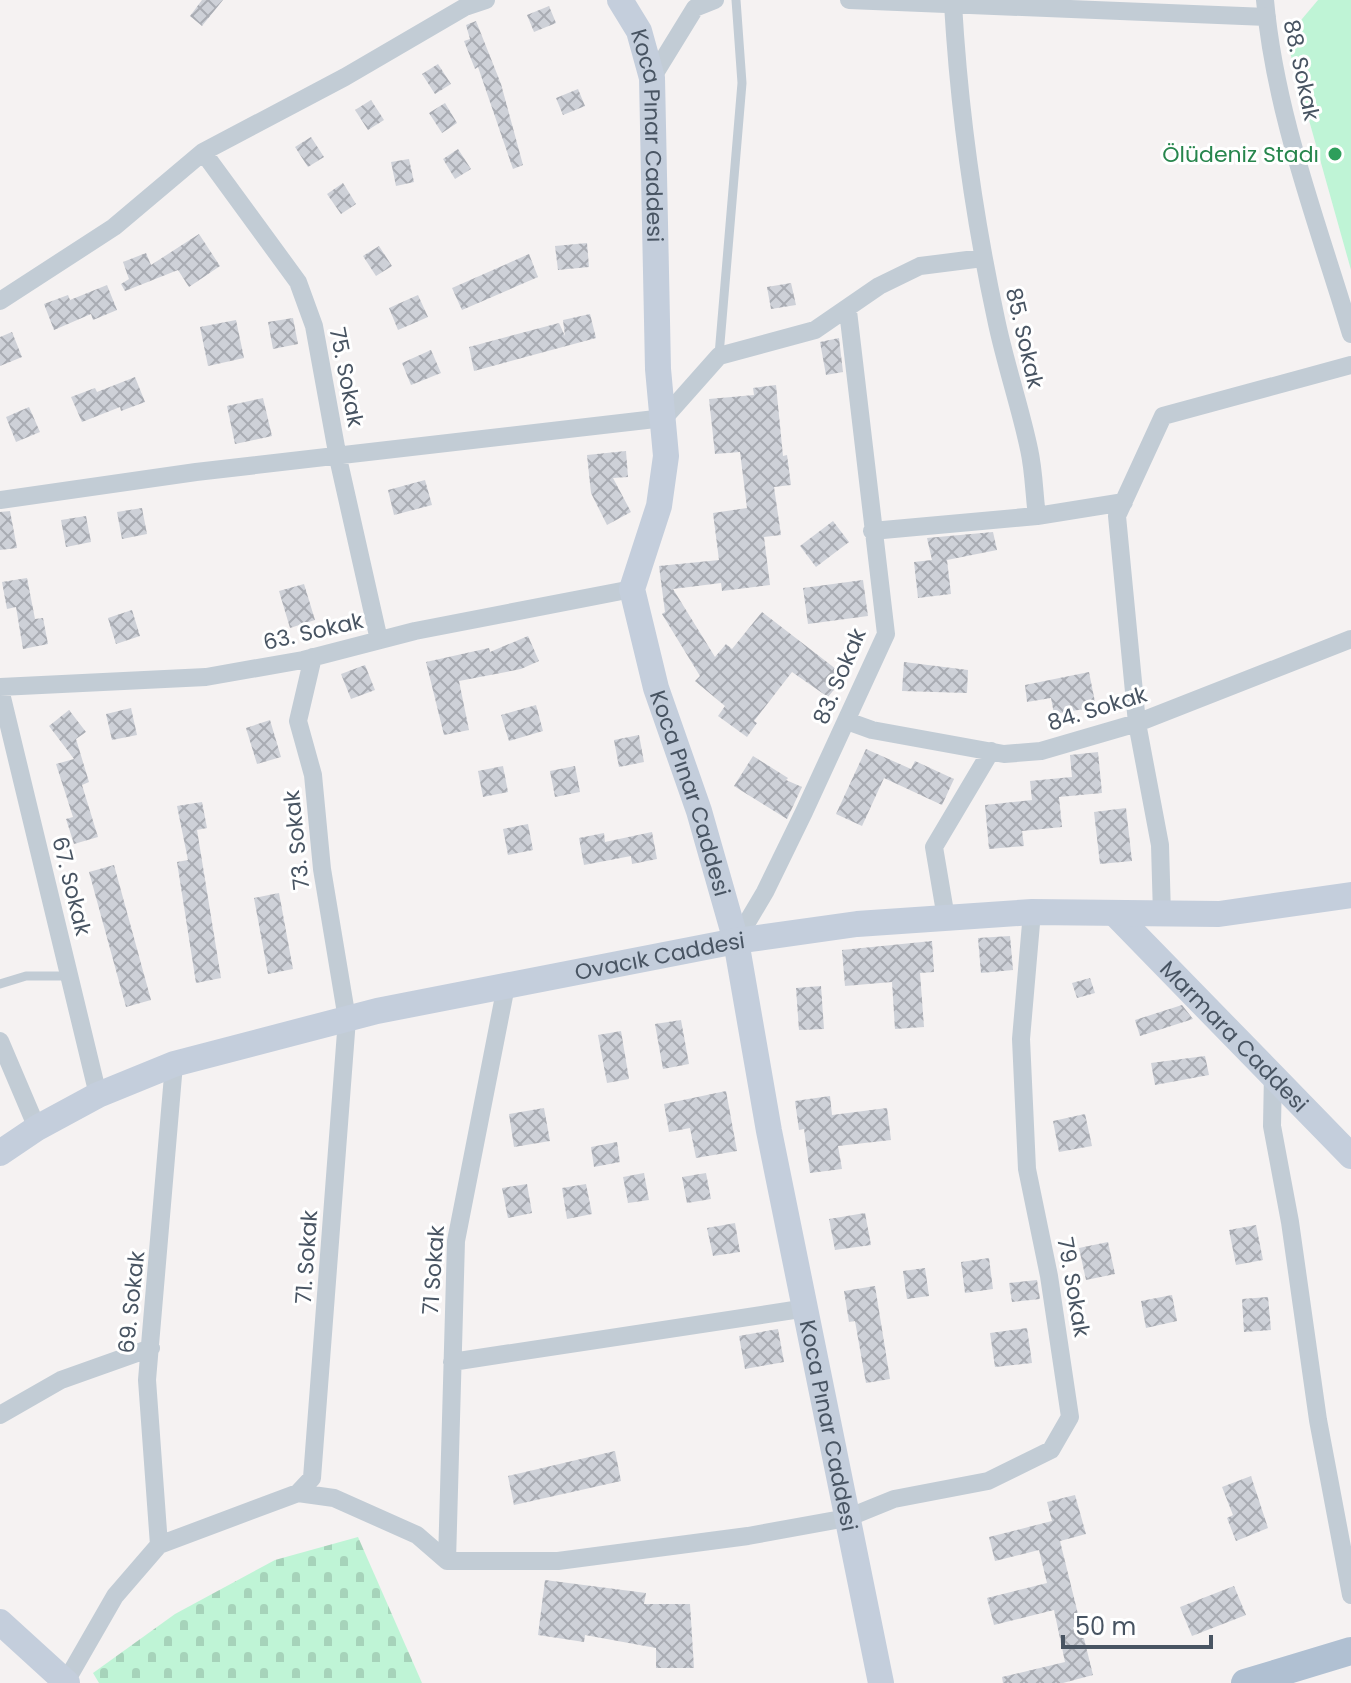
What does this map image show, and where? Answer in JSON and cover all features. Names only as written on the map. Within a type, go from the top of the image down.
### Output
[{"type":"main road","points":[[1245,1683],[1351,1651]]},
{"type":"street","points":[[0,301],[114,227],[203,152],[345,77],[465,7],[486,0]]},
{"type":"street","name":"Koca Pınar Caddesi","points":[[620,0],[639,31],[652,78],[658,369],[666,456],[659,506],[632,589],[656,688],[699,811],[736,941],[769,1131],[881,1683]]},
{"type":"street","points":[[652,78],[695,8],[715,0]]},
{"type":"street","points":[[849,0],[1266,9]]},
{"type":"street","name":"85. Sokak","points":[[953,4],[957,81],[983,258],[1007,373],[1030,450],[1037,516]]},
{"type":"street","name":"88. Sokak","points":[[1266,9],[1283,108],[1351,334]]},
{"type":"street","name":"75. Sokak","points":[[203,152],[298,282],[314,326],[338,458],[379,640]]},
{"type":"street","points":[[0,500],[196,472],[664,418],[719,356],[815,330],[848,311],[879,286],[920,266],[983,258]]},
{"type":"street","name":"83. Sokak","points":[[736,941],[765,892],[886,634],[872,531],[859,380],[848,311]]},
{"type":"street","points":[[1162,915],[1160,845],[1137,723],[1117,516],[1163,416],[1351,365]]},
{"type":"street","points":[[872,531],[1037,516],[1124,502]]},
{"type":"street","name":"63. Sokak","points":[[0,688],[206,677],[632,589]]},
{"type":"street","name":"84. Sokak","points":[[847,721],[872,730],[1004,754],[1041,751],[1137,723],[1351,639]]},
{"type":"street","name":"73. Sokak","points":[[313,657],[298,721],[313,775],[322,869],[347,1019]]},
{"type":"street","name":"67. Sokak","points":[[0,688],[98,1095]]},
{"type":"street","points":[[946,918],[934,847],[991,751]]},
{"type":"street","name":"Ovacık Caddesi","points":[[0,1153],[37,1128],[98,1095],[174,1064],[347,1019],[736,941],[857,924],[1032,912],[1117,916],[1219,914],[1351,895]]},
{"type":"street","name":"79. Sokak","points":[[447,1561],[558,1561],[748,1536],[847,1518],[894,1499],[988,1481],[1051,1450],[1070,1417],[1049,1276],[1027,1169],[1021,1039],[1032,912]]},
{"type":"street","name":"Marmara Caddesi","points":[[1117,916],[1351,1156]]},
{"type":"street","name":"71 Sokak","points":[[447,1561],[456,1241],[506,986]]},
{"type":"street","name":"71. Sokak","points":[[298,1493],[312,1478],[347,1019]]},
{"type":"street","points":[[0,1041],[37,1128]]},
{"type":"street","name":"69. Sokak","points":[[159,1545],[147,1380],[174,1064]]},
{"type":"street","points":[[1273,1073],[1272,1126],[1290,1222],[1318,1420],[1351,1595]]},
{"type":"street","points":[[452,1362],[807,1308]]},
{"type":"street","points":[[0,1415],[61,1380],[151,1348]]},
{"type":"street","points":[[0,1622],[66,1683],[115,1596],[159,1545],[298,1493],[334,1498],[417,1535],[447,1561]]},
{"type":"lane","points":[[719,356],[742,83],[736,0]]},
{"type":"lane","points":[[0,984],[26,976],[69,976]]},
{"type":"green space","name":"Ölüdeniz Stadı","points":[[1318,0],[1351,0],[1351,270],[1286,38]]},
{"type":"green space","points":[[358,1537],[422,1683],[99,1683],[93,1673],[175,1614],[275,1560]]},
{"type":"building","points":[[202,0],[223,0],[202,26],[190,16]]},
{"type":"building","points":[[549,6],[556,23],[534,32],[527,15]]},
{"type":"building","points":[[476,21],[501,84],[523,165],[513,169],[478,67],[475,69],[464,41],[470,39],[466,25]]},
{"type":"building","points":[[438,64],[451,84],[435,94],[422,74]]},
{"type":"building","points":[[578,89],[585,106],[563,115],[556,98]]},
{"type":"building","points":[[371,100],[384,120],[368,130],[355,110]]},
{"type":"building","points":[[445,103],[457,123],[442,133],[429,113]]},
{"type":"building","points":[[311,137],[324,157],[308,167],[295,147]]},
{"type":"building","points":[[458,149],[471,169],[455,179],[443,159]]},
{"type":"building","points":[[409,159],[414,182],[396,186],[391,162]]},
{"type":"building","points":[[343,183],[356,204],[341,214],[327,194]]},
{"type":"building","points":[[199,234],[220,266],[189,287],[178,270],[125,291],[121,284],[129,279],[123,262],[146,253],[151,265]]},
{"type":"building","points":[[587,243],[589,267],[558,270],[555,246]]},
{"type":"building","points":[[379,246],[392,266],[376,276],[363,256]]},
{"type":"building","points":[[529,254],[538,277],[462,310],[452,288]]},
{"type":"building","points":[[791,283],[796,305],[771,309],[767,287]]},
{"type":"building","points":[[107,285],[117,310],[93,320],[91,314],[54,330],[44,304],[68,295],[70,300]]},
{"type":"building","points":[[418,295],[428,317],[398,330],[389,308]]},
{"type":"building","points":[[590,314],[596,338],[474,371],[469,347],[559,323],[565,336],[563,320]]},
{"type":"building","points":[[293,318],[298,344],[273,349],[268,322]]},
{"type":"building","points":[[236,320],[244,358],[208,366],[200,327]]},
{"type":"building","points":[[12,332],[22,357],[0,366],[0,337]]},
{"type":"building","points":[[839,338],[843,372],[826,375],[820,342]]},
{"type":"building","points":[[431,350],[441,373],[411,385],[402,363]]},
{"type":"building","points":[[135,377],[145,402],[121,411],[120,407],[82,422],[71,397],[95,388],[97,392]]},
{"type":"building","points":[[776,385],[783,456],[787,455],[791,485],[774,487],[781,535],[764,537],[770,585],[722,591],[721,583],[673,589],[715,657],[726,644],[732,649],[762,612],[845,676],[828,697],[792,672],[754,721],[757,723],[747,737],[718,716],[725,706],[695,681],[700,676],[662,614],[665,612],[659,566],[719,560],[713,513],[747,508],[740,452],[715,454],[709,399],[754,395],[753,388]]},
{"type":"building","points":[[263,398],[272,436],[235,444],[227,406]]},
{"type":"building","points":[[29,407],[40,432],[16,442],[6,417]]},
{"type":"building","points":[[626,451],[628,477],[613,478],[631,512],[607,525],[591,493],[587,455]]},
{"type":"building","points":[[425,480],[432,505],[394,515],[388,490]]},
{"type":"building","points":[[142,508],[147,534],[122,539],[117,512]]},
{"type":"building","points":[[10,511],[17,548],[0,550],[0,512]]},
{"type":"building","points":[[86,516],[91,542],[66,547],[61,520]]},
{"type":"building","points":[[833,521],[849,542],[816,567],[800,546]]},
{"type":"building","points":[[993,532],[997,550],[947,560],[951,594],[918,598],[914,562],[932,560],[927,538]]},
{"type":"building","points":[[27,578],[35,619],[43,618],[48,644],[23,649],[16,607],[7,609],[2,582]]},
{"type":"building","points":[[863,580],[868,616],[808,624],[803,588]]},
{"type":"building","points":[[304,584],[315,620],[290,628],[279,591]]},
{"type":"building","points":[[132,610],[140,636],[116,644],[108,618]]},
{"type":"building","points":[[528,636],[539,661],[521,669],[459,681],[469,730],[444,735],[426,662],[489,648],[490,652]]},
{"type":"building","points":[[904,662],[968,670],[967,693],[902,691]]},
{"type":"building","points":[[365,665],[375,690],[351,699],[341,674]]},
{"type":"building","points":[[1089,672],[1096,707],[1054,714],[1051,698],[1027,702],[1025,685]]},
{"type":"building","points":[[536,705],[543,731],[509,741],[501,715]]},
{"type":"building","points":[[131,708],[137,735],[112,740],[106,714]]},
{"type":"building","points":[[69,710],[86,732],[76,739],[89,782],[82,785],[98,837],[74,844],[66,819],[73,817],[56,764],[74,759],[49,726]]},
{"type":"building","points":[[270,720],[281,757],[257,764],[246,728]]},
{"type":"building","points":[[639,735],[644,762],[619,767],[614,740]]},
{"type":"building","points":[[866,749],[911,769],[915,761],[954,779],[942,805],[884,778],[862,826],[836,814]]},
{"type":"building","points":[[1098,752],[1102,793],[1059,797],[1062,827],[1022,831],[1024,846],[989,849],[985,805],[1032,800],[1030,781],[1072,777],[1070,755]]},
{"type":"building","points":[[753,756],[788,778],[786,780],[802,787],[787,819],[734,786]]},
{"type":"building","points":[[503,766],[508,792],[483,797],[478,771]]},
{"type":"building","points":[[575,766],[580,792],[555,797],[550,771]]},
{"type":"building","points":[[202,802],[207,828],[197,830],[221,978],[196,983],[177,862],[188,860],[177,806]]},
{"type":"building","points":[[1126,808],[1132,861],[1100,864],[1094,812]]},
{"type":"building","points":[[528,824],[533,850],[508,855],[503,829]]},
{"type":"building","points":[[652,832],[657,859],[632,864],[631,856],[584,865],[579,838],[604,833],[605,842]]},
{"type":"building","points":[[114,865],[151,1000],[126,1007],[89,872]]},
{"type":"building","points":[[279,893],[293,969],[268,974],[254,898]]},
{"type":"building","points":[[1010,936],[1013,970],[981,973],[978,938]]},
{"type":"building","points":[[932,941],[934,972],[920,973],[924,1027],[895,1029],[892,982],[845,986],[842,950]]},
{"type":"building","points":[[1090,978],[1095,993],[1077,998],[1072,983]]},
{"type":"building","points":[[821,986],[824,1029],[799,1030],[796,988]]},
{"type":"building","points":[[1182,1005],[1193,1019],[1140,1036],[1135,1020]]},
{"type":"building","points":[[681,1020],[689,1064],[663,1069],[655,1024]]},
{"type":"building","points":[[621,1031],[629,1079],[607,1083],[598,1035]]},
{"type":"building","points":[[1205,1056],[1209,1075],[1155,1085],[1151,1063]]},
{"type":"building","points":[[726,1091],[737,1151],[696,1158],[690,1128],[669,1132],[664,1104]]},
{"type":"building","points":[[830,1096],[832,1115],[887,1108],[891,1140],[838,1146],[842,1169],[810,1173],[804,1129],[799,1130],[795,1101]]},
{"type":"building","points":[[544,1108],[550,1141],[514,1147],[509,1114]]},
{"type":"building","points":[[1085,1114],[1092,1146],[1059,1152],[1053,1121]]},
{"type":"building","points":[[617,1142],[620,1162],[594,1167],[591,1147]]},
{"type":"building","points":[[644,1173],[649,1200],[628,1203],[623,1177]]},
{"type":"building","points":[[706,1173],[711,1199],[687,1203],[682,1177]]},
{"type":"building","points":[[527,1184],[532,1213],[508,1218],[502,1188]]},
{"type":"building","points":[[586,1184],[592,1214],[567,1219],[562,1188]]},
{"type":"building","points":[[865,1213],[871,1245],[835,1250],[829,1219]]},
{"type":"building","points":[[735,1223],[740,1252],[713,1256],[707,1228]]},
{"type":"building","points":[[1256,1225],[1263,1260],[1236,1265],[1229,1230]]},
{"type":"building","points":[[1108,1242],[1115,1274],[1086,1280],[1079,1248]]},
{"type":"building","points":[[989,1258],[993,1289],[965,1293],[961,1262]]},
{"type":"building","points":[[925,1268],[929,1296],[907,1299],[903,1271]]},
{"type":"building","points":[[1037,1280],[1040,1299],[1012,1302],[1009,1283]]},
{"type":"building","points":[[875,1286],[890,1379],[866,1383],[855,1321],[849,1322],[844,1291]]},
{"type":"building","points":[[1172,1295],[1177,1321],[1146,1328],[1141,1301]]},
{"type":"building","points":[[1268,1297],[1271,1330],[1244,1332],[1242,1299]]},
{"type":"building","points":[[1027,1328],[1032,1363],[995,1367],[990,1333]]},
{"type":"building","points":[[778,1329],[784,1362],[745,1369],[739,1336]]},
{"type":"building","points":[[615,1451],[621,1481],[514,1505],[508,1476]]},
{"type":"building","points":[[1251,1476],[1268,1528],[1236,1541],[1227,1518],[1233,1515],[1222,1487]]},
{"type":"building","points":[[1075,1495],[1086,1534],[1060,1541],[1093,1675],[1063,1683],[1003,1683],[1002,1677],[1065,1662],[1054,1610],[994,1625],[987,1598],[1047,1583],[1039,1550],[995,1561],[989,1537],[1052,1521],[1047,1502]]},
{"type":"building","points":[[545,1580],[646,1593],[644,1604],[690,1604],[694,1668],[656,1668],[656,1648],[585,1635],[584,1642],[538,1635]]},
{"type":"building","points":[[1234,1586],[1246,1615],[1192,1636],[1180,1607]]},
{"type":"place","name":"Ölüdeniz Stadı","points":[[1335,154]]}]
